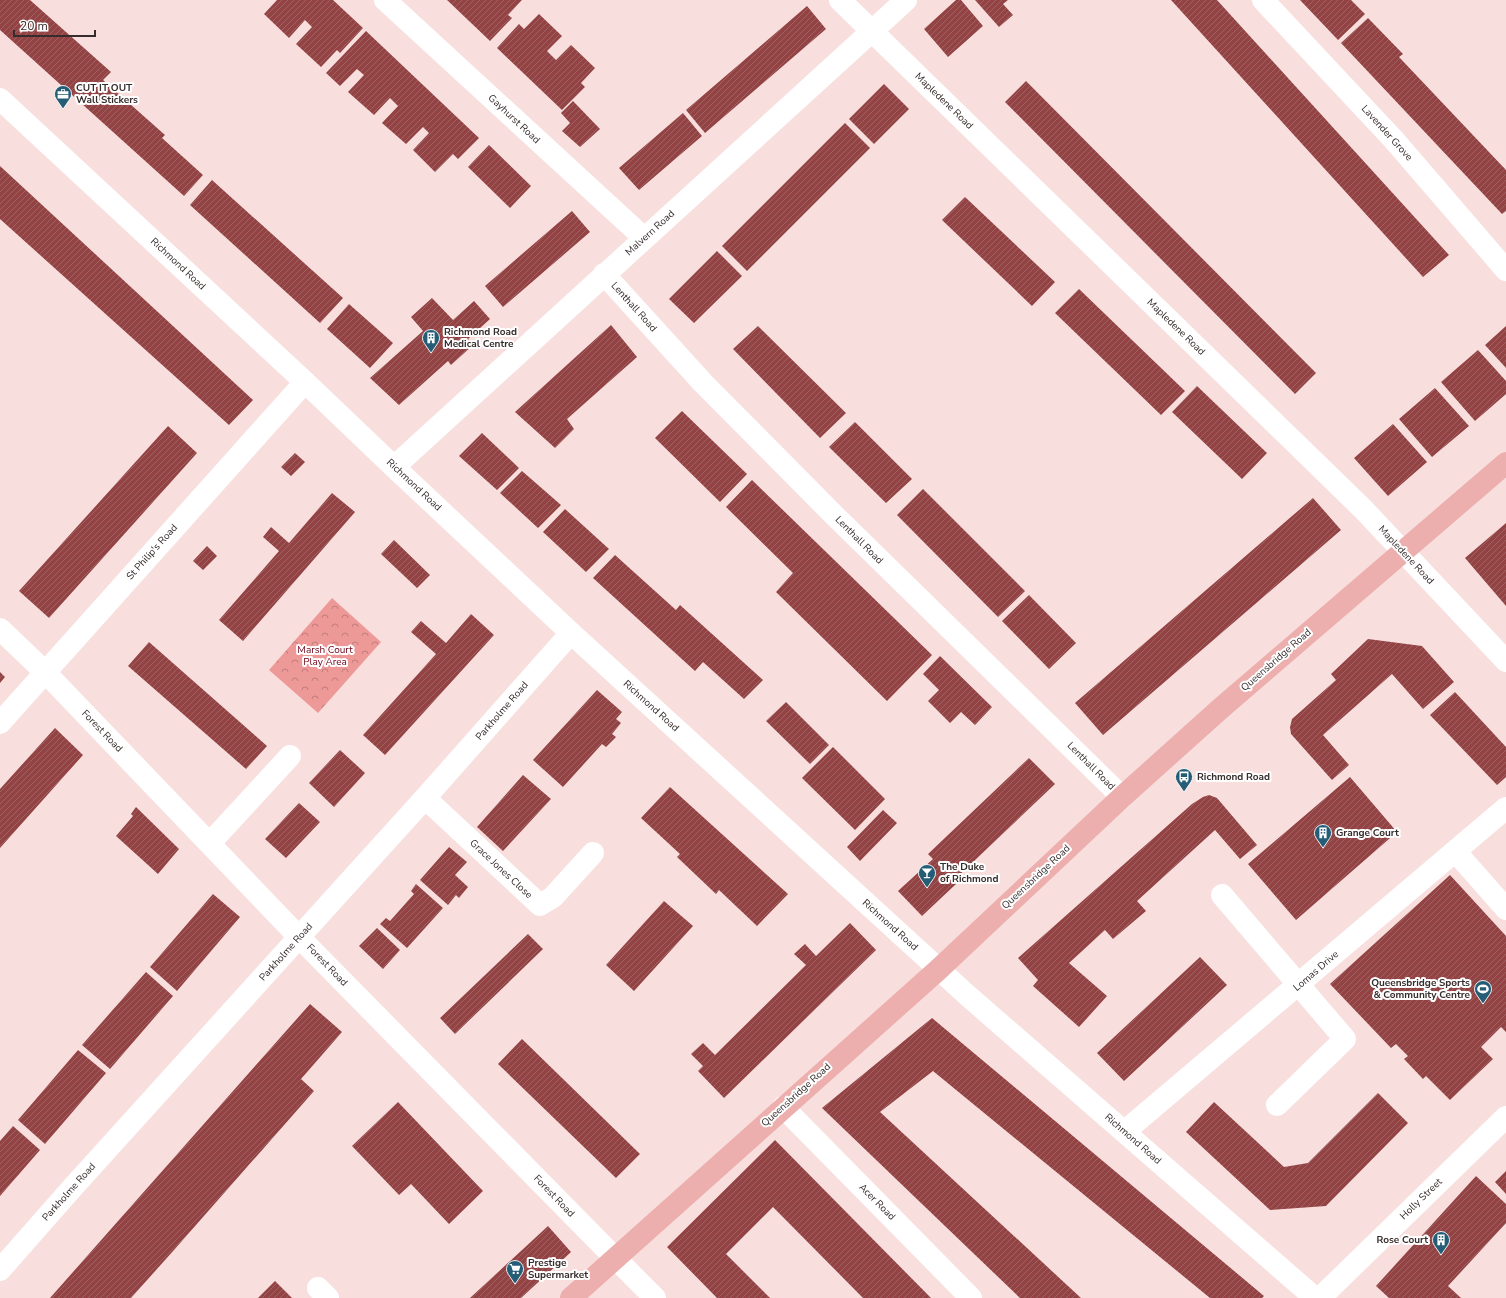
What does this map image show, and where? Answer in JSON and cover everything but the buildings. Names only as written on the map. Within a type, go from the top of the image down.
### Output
[{"type":"main road","name":"Queensbridge Road","points":[[571,1298],[939,969],[1122,797],[1250,682],[1506,463]]},
{"type":"street","name":"Gayhurst Road","points":[[385,0],[644,238]]},
{"type":"street","name":"Mapledene Road","points":[[840,0],[1364,510],[1506,661]]},
{"type":"street","name":"Malvern Road","points":[[394,467],[906,0]]},
{"type":"street","name":"Lavender Grove","points":[[1262,0],[1394,140],[1506,270]]},
{"type":"street","name":"Richmond Road","points":[[0,99],[305,382],[571,633],[939,969],[1000,1024],[1315,1298]]},
{"type":"street","name":"Lenthall Road","points":[[604,274],[703,383],[834,515],[1122,797]]},
{"type":"street","name":"St Philip's Road","points":[[0,723],[44,672],[305,382]]},
{"type":"street","name":"Forest Road","points":[[0,629],[44,672],[299,937],[656,1298]]},
{"type":"street","name":"Parkholme Road","points":[[0,1270],[73,1187],[425,798],[571,633]]},
{"type":"street","points":[[210,843],[290,756]]},
{"type":"street","name":"Grace Jones Close","points":[[425,798],[540,905],[553,897],[593,853]]},
{"type":"street","name":"Lomas Drive","points":[[1124,1132],[1506,808]]},
{"type":"street","points":[[1455,851],[1506,909]]},
{"type":"street","points":[[1222,895],[1345,1039],[1277,1105]]},
{"type":"street","name":"Acer Road","points":[[783,1107],[971,1298]]},
{"type":"street","name":"Holly Street","points":[[1320,1298],[1506,1117]]},
{"type":"green space","name":"Marsh Court Play Area","points":[[332,598],[381,642],[318,713],[269,670]]},
{"type":"place","name":"CUT IT OUT Wall Stickers","points":[[63,109]]},
{"type":"place","name":"Richmond Road Medical Centre","points":[[431,353]]},
{"type":"place","name":"Richmond Road","points":[[1184,792]]},
{"type":"place","name":"Grange Court","points":[[1323,848]]},
{"type":"place","name":"The Duke of Richmond","points":[[927,888]]},
{"type":"place","name":"Queensbridge Sports & Community Centre","points":[[1483,1004]]},
{"type":"place","name":"Rose Court","points":[[1441,1255]]},
{"type":"place","name":"Prestige Supermarket","points":[[515,1284]]}]
